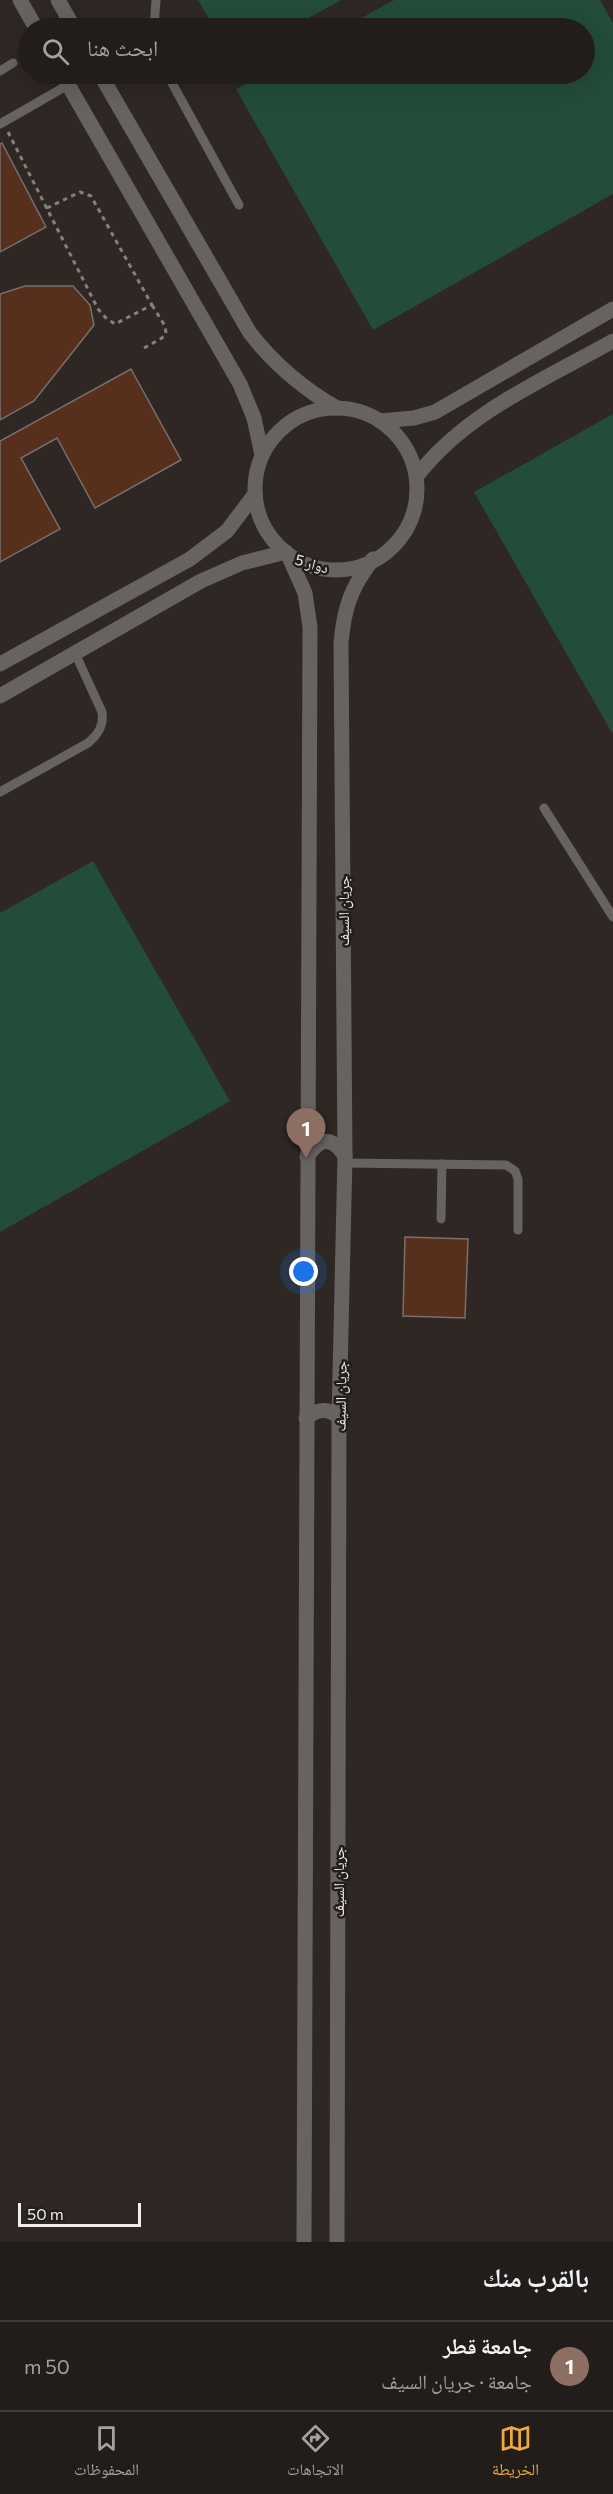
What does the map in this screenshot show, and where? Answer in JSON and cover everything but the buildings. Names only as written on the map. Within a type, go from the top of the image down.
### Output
[{"type":"street","points":[[20,0],[30,18]]},
{"type":"street","points":[[58,0],[68,18]]},
{"type":"street","points":[[68,84],[240,384],[254,418],[262,455]]},
{"type":"street","points":[[106,84],[250,333],[280,368],[298,383],[337,408]]},
{"type":"street","points":[[380,421],[403,420],[435,412],[613,309]]},
{"type":"street","points":[[417,476],[439,450],[475,420],[613,341]]},
{"type":"street","name":"دوار 5","points":[[337,408],[360,412],[380,421],[396,434],[408,451],[417,476],[416,504],[406,531],[388,552],[363,565],[336,570],[323,569],[287,555],[267,532],[261,520],[255,494],[262,455],[273,438],[287,424],[311,412],[337,408]]},
{"type":"street","points":[[0,664],[210,546],[227,531],[255,494]]},
{"type":"street","points":[[0,696],[221,571],[242,563],[287,555],[305,593],[310,627],[304,2242]]},
{"type":"street","name":"جريان السيف","points":[[337,2242],[339,1418],[345,1160],[341,643],[343,620],[355,583],[374,559]]},
{"type":"street","points":[[61,629],[75,653]]},
{"type":"street","points":[[307,1157],[316,1145],[324,1142],[338,1146],[345,1160]]},
{"type":"street","points":[[306,1418],[317,1410],[327,1410],[339,1418]]},
{"type":"lane","points":[[155,18],[156,0]]},
{"type":"lane","points":[[0,71],[13,63]]},
{"type":"lane","points":[[2,123],[58,84]]},
{"type":"lane","points":[[172,84],[239,205]]},
{"type":"lane","points":[[0,792],[88,743],[99,733],[103,719],[102,711],[75,653]]},
{"type":"lane","points":[[544,808],[613,917]]},
{"type":"lane","points":[[345,1160],[506,1166],[515,1171],[518,1179],[518,1230]]},
{"type":"lane","points":[[441,1219],[442,1164]]},
{"type":"path","points":[[2,123],[98,309],[115,324],[152,305]]},
{"type":"path","points":[[47,208],[80,192],[91,196],[165,326],[166,333],[162,338],[144,348]]},
{"type":"green space","points":[[198,0],[341,0],[309,18],[208,18]]},
{"type":"green space","points":[[394,0],[600,0],[613,23],[613,194],[373,330],[236,89],[245,84],[595,84],[595,18],[361,18]]},
{"type":"green space","points":[[613,414],[613,732],[612,733],[474,492]]},
{"type":"green space","points":[[93,861],[230,1101],[0,1232],[0,913]]},
{"type":"place","name":"جامعة قطر","points":[[306,1158]]}]
